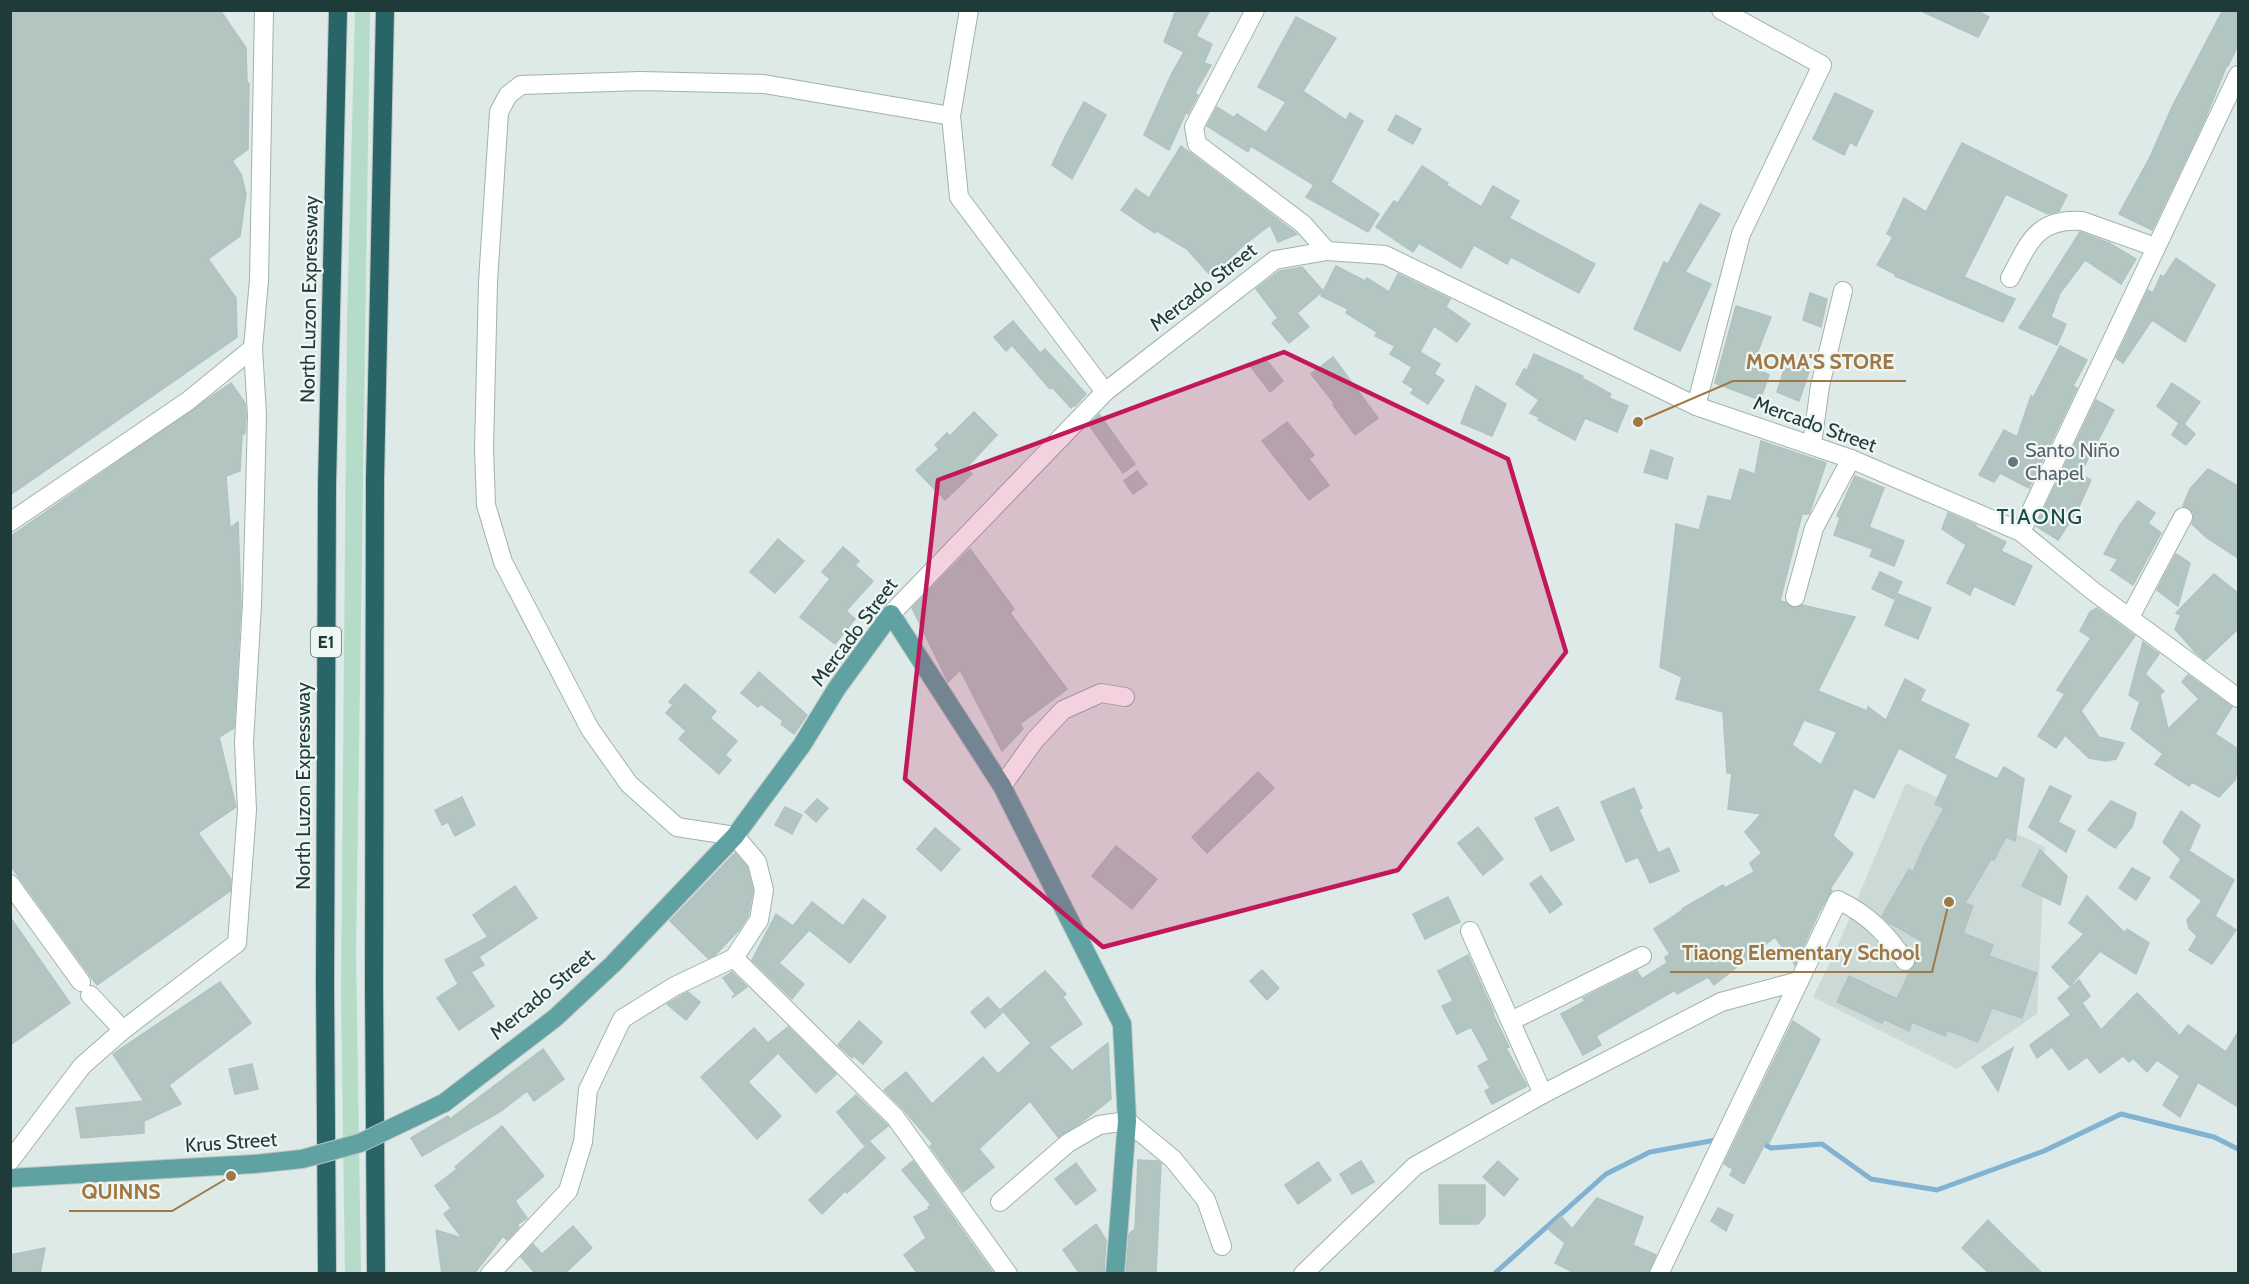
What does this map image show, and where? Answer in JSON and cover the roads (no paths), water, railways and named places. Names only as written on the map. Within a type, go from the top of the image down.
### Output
[{"type":"highway","name":"North Luzon Expressway","points":[[327,1274],[325,984],[327,497],[338,10]]},
{"type":"highway","points":[[376,1274],[375,480],[385,10]]},
{"type":"main road","name":"Mercado Street","points":[[444,1102],[555,1018],[613,964],[735,836],[802,745],[837,688],[891,614]]},
{"type":"main road","points":[[891,614],[1002,786],[1122,1024],[1128,1121],[1115,1274]]},
{"type":"main road","name":"Krus Street","points":[[10,1178],[254,1164],[303,1159],[360,1143],[444,1102]]},
{"type":"street","points":[[10,1161],[82,1066],[123,1030],[237,943],[247,810],[244,742],[252,604],[257,415],[253,348],[259,280],[264,10]]},
{"type":"street","points":[[969,10],[951,116],[959,197],[1106,392]]},
{"type":"street","points":[[1255,10],[1194,127],[1197,144],[1303,224],[1327,251]]},
{"type":"street","points":[[1696,406],[1741,234],[1822,65],[1721,10]]},
{"type":"street","points":[[2021,532],[2238,75]]},
{"type":"street","points":[[490,1274],[568,1191],[583,1142],[588,1090],[622,1019],[675,986],[734,958],[759,920],[764,890],[757,862],[735,836],[677,827],[629,784],[590,729],[503,562],[486,505],[484,449],[488,282],[499,112],[508,95],[521,85],[641,81],[764,84],[951,116]]},
{"type":"street","points":[[2010,278],[2035,233],[2053,224],[2070,220],[2082,221],[2155,247]]},
{"type":"street","name":"Mercado Street","points":[[891,614],[1106,392],[1275,260],[1327,251],[1385,255],[1696,406],[1851,459],[2021,532],[2093,591],[2238,698]]},
{"type":"street","points":[[1812,444],[1820,386],[1843,291]]},
{"type":"street","points":[[10,522],[188,400],[253,348]]},
{"type":"street","points":[[1795,597],[1814,528],[1851,459]]},
{"type":"street","points":[[2130,617],[2183,517]]},
{"type":"street","points":[[1002,786],[1035,740],[1063,710],[1101,693],[1125,697]]},
{"type":"street","points":[[10,884],[85,988],[123,1030]]},
{"type":"street","points":[[1659,1274],[1838,900],[1871,920],[1888,936],[1905,961]]},
{"type":"street","points":[[1470,931],[1543,1094]]},
{"type":"street","points":[[1511,1021],[1642,956]]},
{"type":"street","points":[[734,958],[895,1117],[1008,1274]]},
{"type":"street","points":[[1303,1274],[1415,1166],[1543,1094],[1720,1002],[1800,981]]},
{"type":"street","points":[[1000,1202],[1068,1143],[1099,1125],[1128,1121],[1173,1159],[1206,1200],[1222,1246]]},
{"type":"waterway","points":[[1758,1141],[1771,1148],[1822,1144],[1871,1179],[1937,1190],[2044,1151],[2121,1114],[2214,1137],[2238,1149]]},
{"type":"waterway","points":[[1494,1274],[1606,1174],[1650,1152],[1716,1140]]},
{"type":"place","name":"MOMA'S STORE","points":[[1638,422]]},
{"type":"place","name":"Santo Niño Chapel","points":[[2013,462]]},
{"type":"place","name":"Tiaong Elementary School","points":[[1949,902]]},
{"type":"place","name":"QUINNS","points":[[231,1176]]},
{"type":"district","name":"TIAONG","points":[[2040,516]]}]
